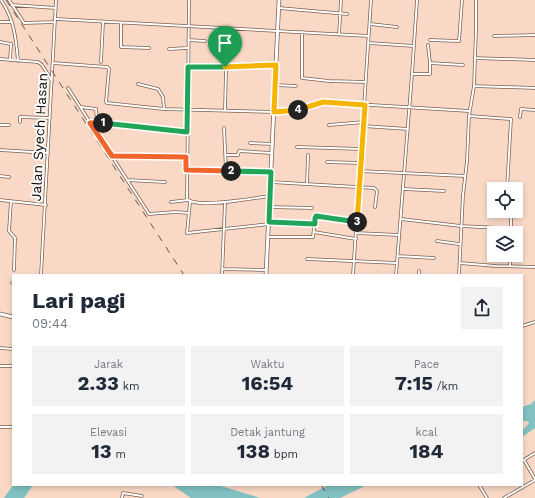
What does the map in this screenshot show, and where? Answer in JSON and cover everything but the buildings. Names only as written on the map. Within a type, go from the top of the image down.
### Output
[{"type":"main road","points":[[266,274],[279,0]]},
{"type":"main road","points":[[0,314],[12,317]]},
{"type":"street","points":[[1,0],[12,22],[16,36],[18,61]]},
{"type":"street","points":[[9,0],[24,23],[55,22]]},
{"type":"street","name":"Jalan Syech Hasan","points":[[41,274],[56,0]]},
{"type":"street","points":[[189,0],[186,157],[189,213],[187,233],[269,223],[315,224]]},
{"type":"street","points":[[339,35],[341,0]]},
{"type":"street","points":[[353,274],[371,0]]},
{"type":"street","points":[[396,274],[417,0]]},
{"type":"street","points":[[430,40],[459,41],[462,0]]},
{"type":"street","points":[[459,274],[469,116],[474,86],[476,0]]},
{"type":"street","points":[[12,5],[56,8]]},
{"type":"street","points":[[279,8],[347,14]]},
{"type":"street","points":[[56,19],[369,36]]},
{"type":"street","points":[[0,22],[12,22]]},
{"type":"street","points":[[101,62],[103,22]]},
{"type":"street","points":[[121,22],[121,47],[149,48]]},
{"type":"street","points":[[370,24],[397,27]]},
{"type":"street","points":[[225,110],[227,29]]},
{"type":"street","points":[[302,32],[302,78],[329,81],[366,82]]},
{"type":"street","points":[[494,36],[535,36]]},
{"type":"street","points":[[188,40],[205,41]]},
{"type":"street","points":[[0,42],[11,44],[10,60]]},
{"type":"street","points":[[369,43],[414,46]]},
{"type":"street","points":[[412,74],[429,74],[430,63],[428,45]]},
{"type":"street","points":[[169,49],[188,48]]},
{"type":"street","points":[[475,58],[535,60]]},
{"type":"street","points":[[0,59],[40,63],[52,82]]},
{"type":"street","points":[[53,63],[106,66],[109,69],[106,103],[164,109],[274,112],[298,110],[323,102],[470,111]]},
{"type":"street","points":[[430,63],[463,66]]},
{"type":"street","points":[[188,67],[276,65]]},
{"type":"street","points":[[138,84],[158,89],[163,97],[164,109]]},
{"type":"street","points":[[275,85],[296,86]]},
{"type":"street","points":[[474,86],[535,88]]},
{"type":"street","points":[[68,88],[149,214],[175,212],[189,213]]},
{"type":"street","points":[[81,107],[96,109],[96,122]]},
{"type":"street","points":[[520,116],[521,109],[535,110]]},
{"type":"street","points":[[469,116],[511,119],[507,182]]},
{"type":"street","points":[[20,122],[20,117],[50,118]]},
{"type":"street","points":[[90,123],[96,122],[111,125],[139,126],[187,132]]},
{"type":"street","points":[[329,125],[364,122]]},
{"type":"street","points":[[0,125],[9,125]]},
{"type":"street","points":[[363,126],[408,129]]},
{"type":"street","points":[[224,128],[226,171]]},
{"type":"street","points":[[250,143],[273,144]]},
{"type":"street","points":[[297,147],[362,149]]},
{"type":"street","points":[[0,150],[48,153]]},
{"type":"street","points":[[225,155],[238,155],[239,151],[272,153]]},
{"type":"street","points":[[307,184],[308,155]]},
{"type":"street","points":[[112,156],[186,157]]},
{"type":"street","points":[[327,162],[361,163]]},
{"type":"street","points":[[186,170],[271,172]]},
{"type":"street","points":[[360,171],[466,176]]},
{"type":"street","points":[[0,176],[9,177]]},
{"type":"street","points":[[127,180],[165,182]]},
{"type":"street","points":[[271,182],[376,189],[375,207]]},
{"type":"street","points":[[403,189],[444,191]]},
{"type":"street","points":[[171,202],[225,202],[270,196]]},
{"type":"street","points":[[0,200],[46,205]]},
{"type":"street","points":[[11,201],[9,231],[15,238],[14,270]]},
{"type":"street","points":[[222,274],[225,202]]},
{"type":"street","points":[[269,207],[312,208]]},
{"type":"street","points":[[268,237],[313,237],[316,216],[357,223]]},
{"type":"street","points":[[401,218],[461,226],[487,228]]},
{"type":"street","points":[[314,232],[356,239]]},
{"type":"street","points":[[356,233],[399,235]]},
{"type":"street","points":[[437,241],[460,244]]},
{"type":"street","points":[[398,256],[434,258]]},
{"type":"street","points":[[307,259],[397,263]]},
{"type":"street","points":[[460,263],[535,267]]},
{"type":"street","points":[[222,269],[266,270]]},
{"type":"street","points":[[523,326],[535,322]]},
{"type":"street","points":[[0,348],[12,349]]},
{"type":"street","points":[[0,366],[12,366]]},
{"type":"street","points":[[0,427],[12,427]]},
{"type":"street","points":[[504,498],[535,480],[523,461],[535,454]]},
{"type":"street","points":[[481,486],[487,498]]},
{"type":"street","points":[[122,498],[123,493],[142,496]]},
{"type":"water","points":[[535,400],[535,428],[523,436],[523,430],[529,423],[527,421],[523,421],[523,407],[531,404]]},
{"type":"water","points":[[12,486],[32,486],[24,498],[4,498]]},
{"type":"water","points":[[173,486],[221,486],[260,498],[191,498]]},
{"type":"water","points":[[326,486],[365,486],[340,498],[304,498]]},
{"type":"railway","points":[[6,0],[183,274]]},
{"type":"railway","points":[[322,486],[329,498]]},
{"type":"route","points":[[276,65],[274,112],[298,110],[323,102],[365,105],[357,223],[316,216],[315,224],[269,222],[271,172],[186,170],[186,157],[112,156],[90,123],[98,122],[111,125],[139,126],[187,132],[188,67],[225,67],[276,65]]}]
